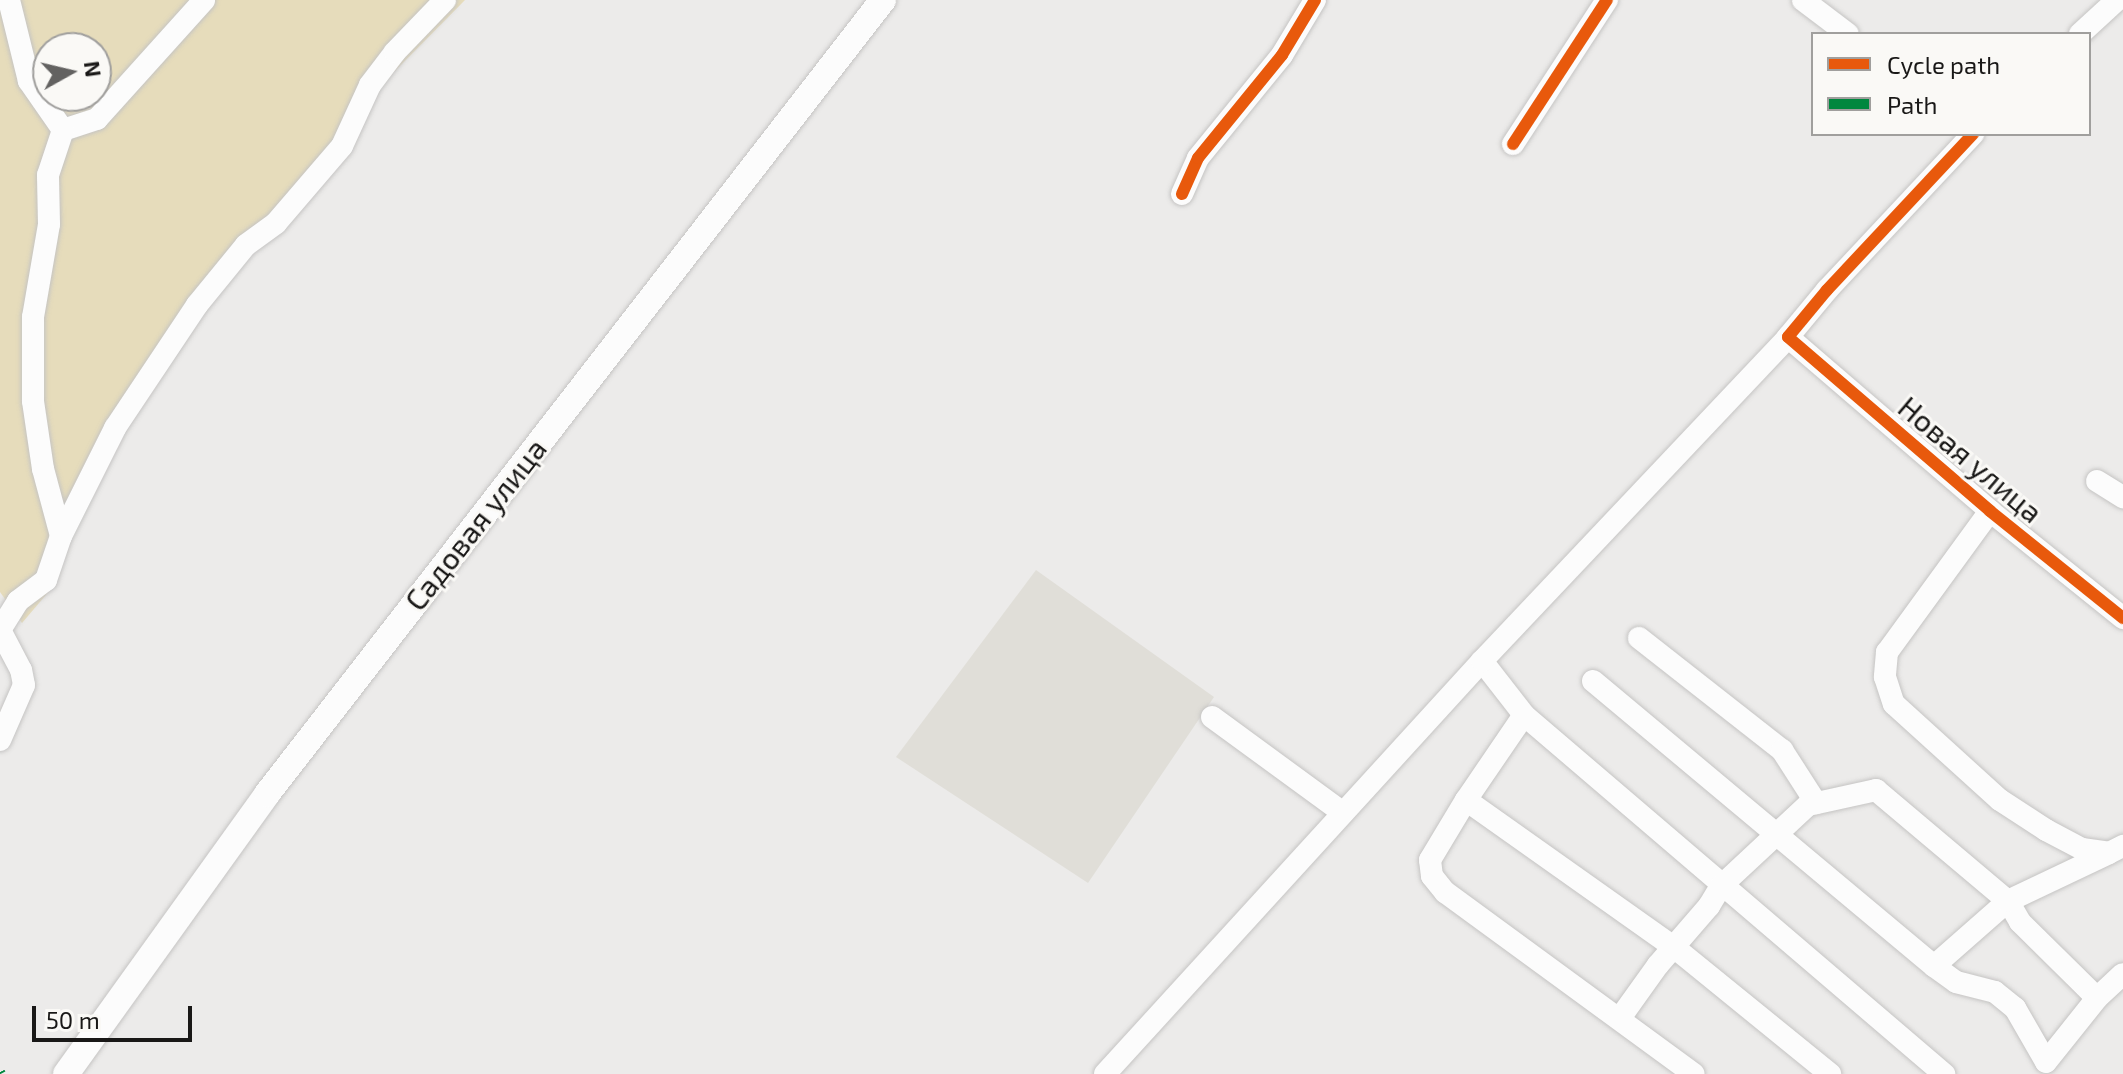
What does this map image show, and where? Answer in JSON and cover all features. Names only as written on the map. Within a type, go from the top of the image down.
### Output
[{"type":"main road","name":"Садовая улица","points":[[72,1066],[267,794],[883,0]]},
{"type":"street","points":[[9,0],[29,81],[63,130]]},
{"type":"street","points":[[63,130],[97,119],[204,0]]},
{"type":"street","points":[[0,740],[24,685],[21,670],[0,630],[18,601],[46,580],[61,536],[115,428],[197,305],[246,245],[276,223],[342,146],[370,85],[445,0]]},
{"type":"street","points":[[1182,194],[1198,158],[1282,55],[1315,0]]},
{"type":"street","points":[[1513,144],[1607,0]]},
{"type":"street","points":[[1803,0],[1845,32]]},
{"type":"street","points":[[2082,32],[2117,0]]},
{"type":"street","points":[[61,536],[43,469],[33,401],[33,317],[49,224],[48,175],[63,130]]},
{"type":"street","points":[[1105,1074],[1482,661],[1788,337],[1827,290],[1971,136]]},
{"type":"street","name":"Новая улица","points":[[1788,337],[1990,511],[2123,618]]},
{"type":"street","points":[[2097,481],[2123,497]]},
{"type":"street","points":[[1990,511],[1887,652],[1885,677],[1894,704],[2000,800],[2082,849],[2116,849]]},
{"type":"street","points":[[1639,638],[1782,750],[1816,803]]},
{"type":"street","points":[[1482,661],[1524,715],[1944,1074]]},
{"type":"street","points":[[1593,681],[1934,966],[1956,982],[1995,992],[2015,1008],[2053,1068],[2097,998],[2123,974]]},
{"type":"street","points":[[1524,715],[1466,800],[1430,860],[1432,876],[1445,892],[1694,1074]]},
{"type":"street","points":[[1212,717],[1343,813]]},
{"type":"street","points":[[1620,1018],[1721,886],[1774,834],[1808,805],[1876,790],[2008,901],[2020,922],[2097,998]]},
{"type":"street","points":[[1466,800],[1529,841],[1675,948],[1830,1074]]},
{"type":"street","points":[[1934,966],[2008,901],[2116,849]]},
{"type":"shaded area","points":[[0,0],[465,0],[394,72],[205,305],[104,454],[51,589],[22,623],[0,592]]},
{"type":"shaded area","points":[[1036,570],[1214,697],[1088,883],[896,757]]},
{"type":"cycle path","points":[[1182,194],[1198,158],[1282,55],[1315,0]]},
{"type":"cycle path","points":[[1513,144],[1607,0]]},
{"type":"cycle path","points":[[1971,136],[1827,290],[1788,337],[1990,511],[2123,618]]}]
